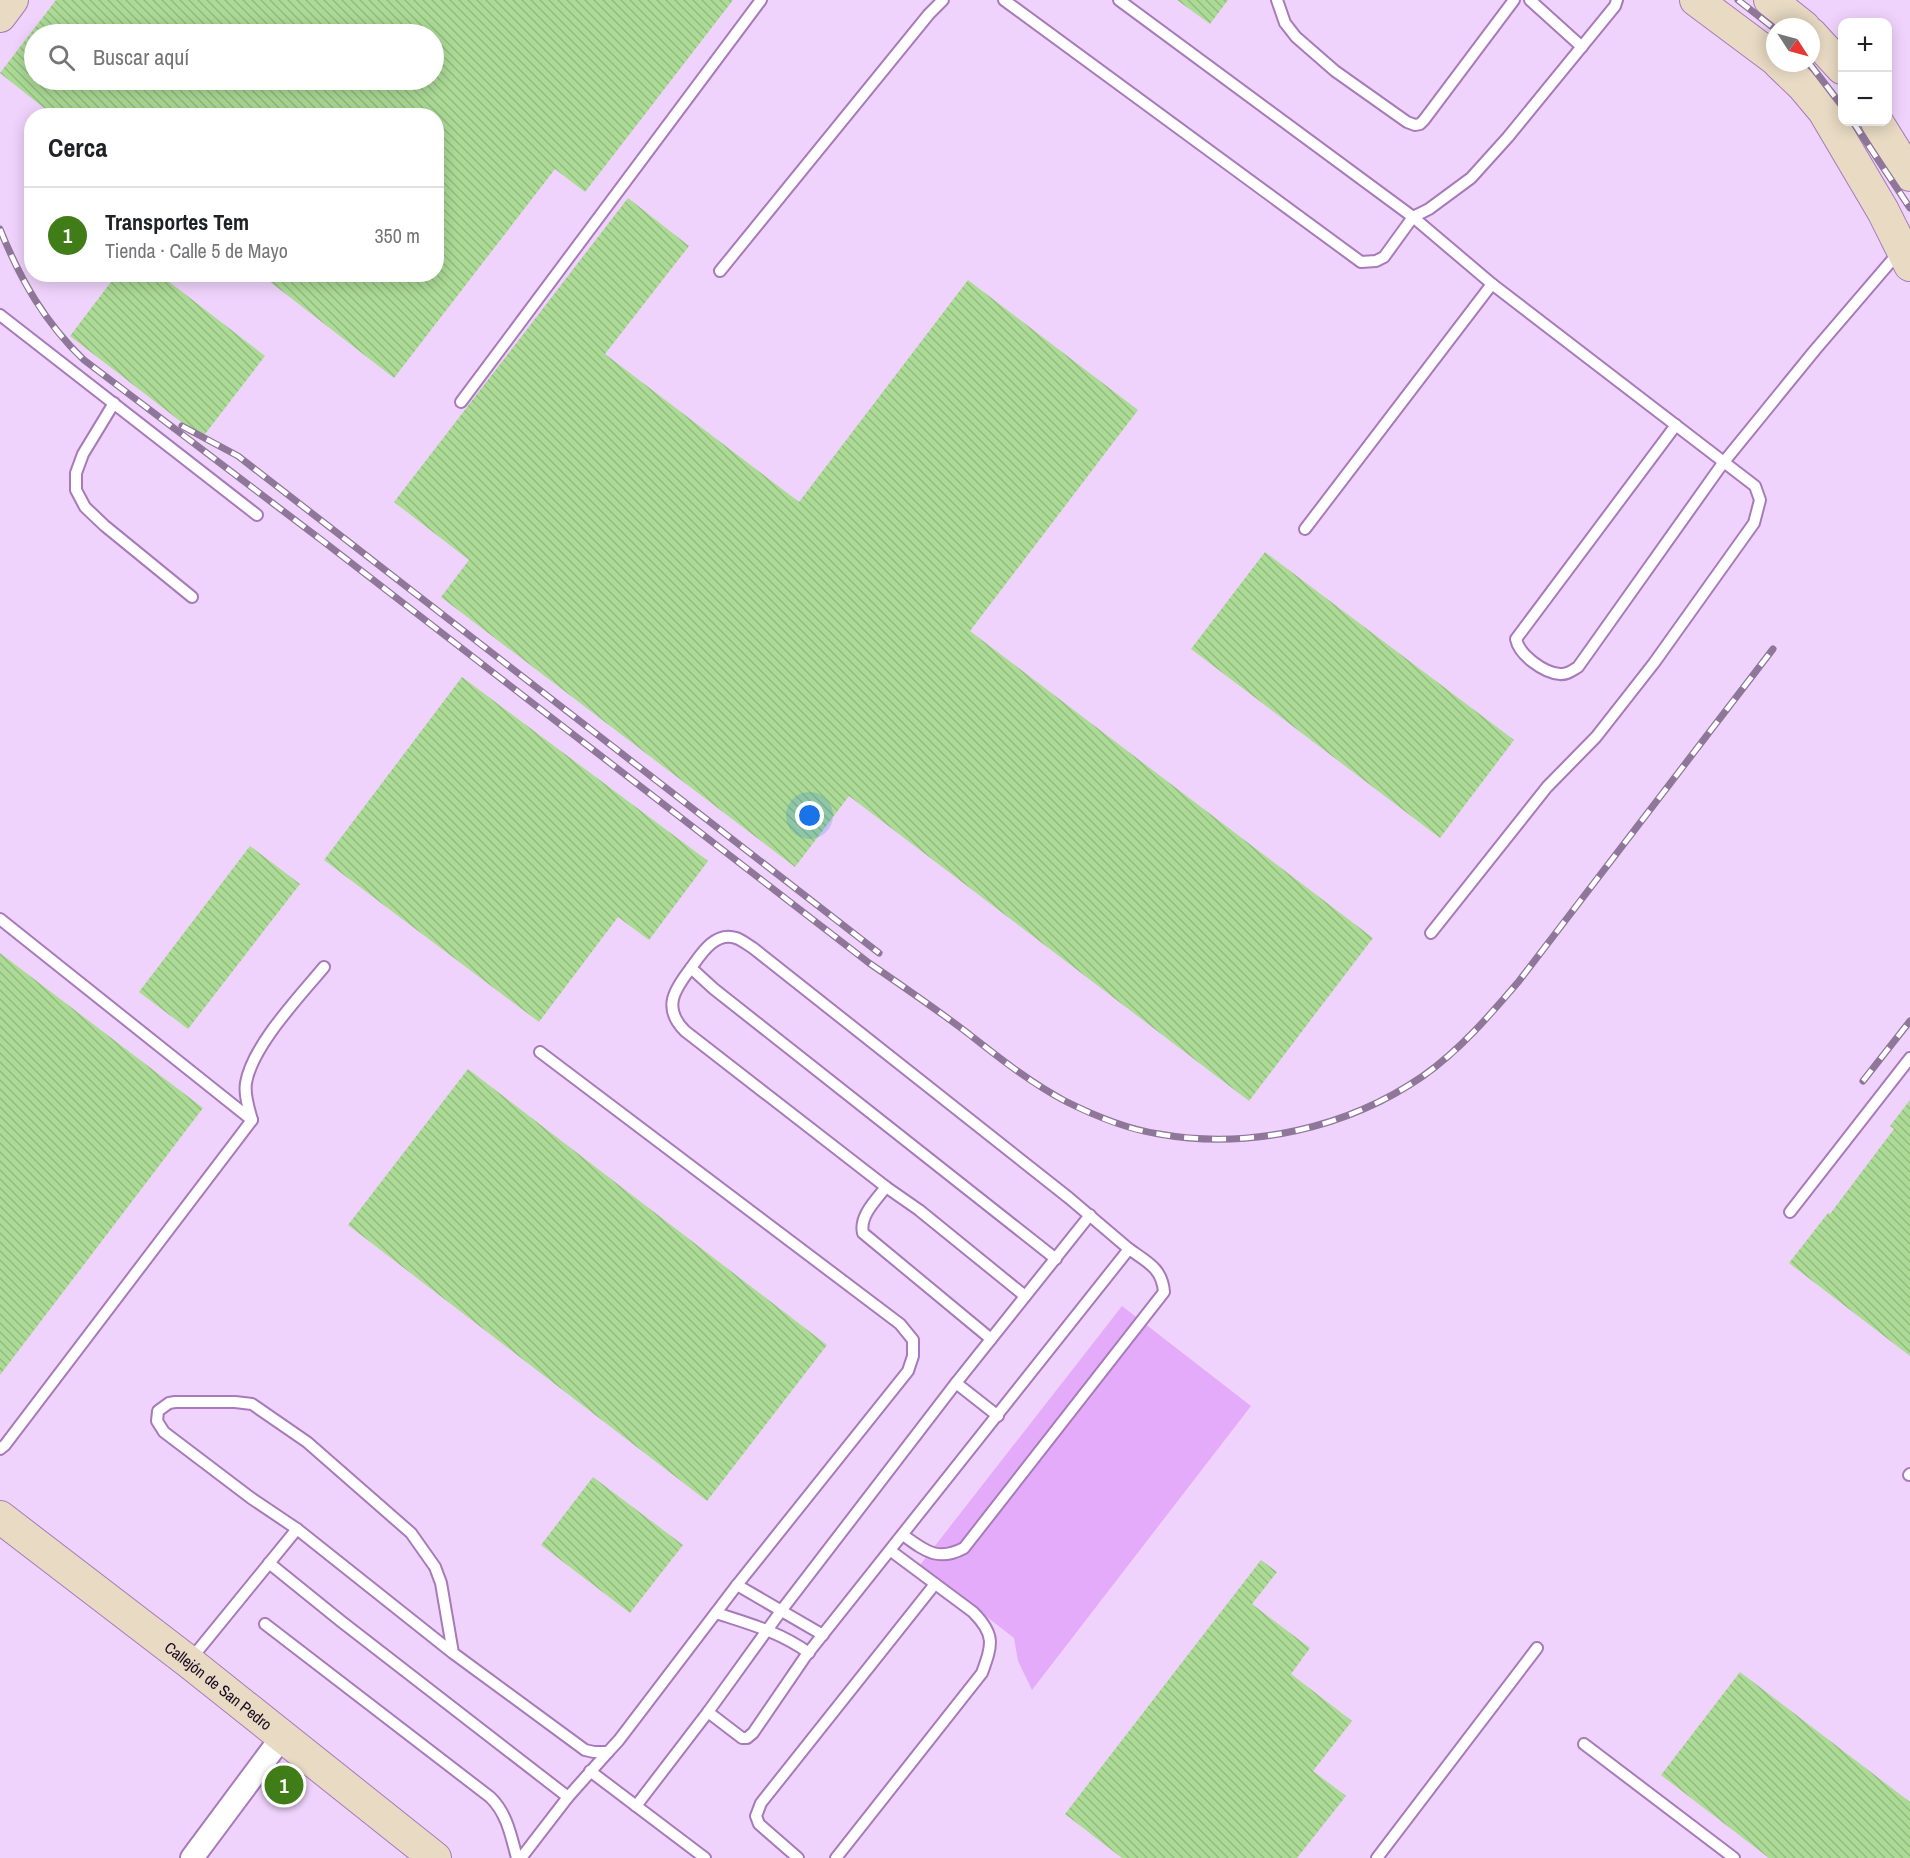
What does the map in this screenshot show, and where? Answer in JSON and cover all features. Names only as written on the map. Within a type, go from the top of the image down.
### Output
[{"type":"main road","points":[[0,16],[12,0]]},
{"type":"main road","points":[[1696,0],[1766,52]]},
{"type":"main road","points":[[1770,0],[1793,18]]},
{"type":"main road","points":[[1820,44],[1838,64]]},
{"type":"main road","points":[[1788,72],[1824,111],[1907,252]]},
{"type":"main road","points":[[1880,126],[1910,175]]},
{"type":"main road","name":"Callejón de San Pedro","points":[[0,1517],[189,1662],[435,1858]]},
{"type":"street","points":[[192,1858],[282,1737]]},
{"type":"lane","points":[[461,402],[760,0]]},
{"type":"lane","points":[[720,271],[929,14],[943,0]]},
{"type":"lane","points":[[1004,0],[1361,262],[1376,261],[1384,257],[1413,217],[1429,209],[1471,178],[1508,138],[1582,47],[1613,2]]},
{"type":"lane","points":[[1119,0],[1413,217],[1492,284],[1755,486],[1760,500],[1754,523],[1654,663],[1596,737],[1547,787],[1431,933]]},
{"type":"lane","points":[[1277,0],[1285,23],[1309,49],[1377,101],[1415,125],[1424,120],[1514,0]]},
{"type":"lane","points":[[1530,0],[1582,47]]},
{"type":"lane","points":[[1676,425],[1520,632],[1516,639],[1517,646],[1527,658],[1562,675],[1578,667],[1723,463],[1815,350],[1907,252]]},
{"type":"lane","points":[[1305,529],[1492,284]]},
{"type":"lane","points":[[0,315],[257,515]]},
{"type":"lane","points":[[114,403],[83,454],[76,473],[76,490],[85,507],[105,526],[192,597]]},
{"type":"lane","points":[[0,919],[252,1120]]},
{"type":"lane","points":[[903,1535],[921,1549],[943,1556],[964,1548],[1164,1292],[1163,1280],[1153,1266],[753,948],[735,938],[718,939],[710,944],[676,989],[671,1011],[679,1025],[886,1187],[919,1210],[1025,1296]]},
{"type":"lane","points":[[252,1120],[246,1084],[253,1062],[275,1025],[324,967]]},
{"type":"lane","points":[[691,968],[723,996],[1056,1259]]},
{"type":"lane","points":[[519,1858],[590,1771],[619,1740],[737,1584],[908,1371],[913,1356],[913,1340],[900,1324],[540,1052]]},
{"type":"lane","points":[[1790,1212],[1910,1058]]},
{"type":"lane","points":[[0,1449],[252,1120]]},
{"type":"lane","points":[[886,1187],[867,1212],[861,1227],[863,1233],[991,1339]]},
{"type":"lane","points":[[636,1806],[708,1712],[767,1629],[956,1383],[1090,1215]]},
{"type":"lane","points":[[708,1712],[742,1738],[749,1737],[823,1635],[1129,1249]]},
{"type":"lane","points":[[956,1383],[998,1416]]},
{"type":"lane","points":[[453,1653],[441,1583],[435,1567],[411,1533],[307,1442],[252,1404],[169,1402],[158,1411],[158,1421],[164,1432],[251,1498],[297,1529],[453,1653],[585,1750],[608,1752]]},
{"type":"lane","points":[[189,1662],[297,1529]]},
{"type":"lane","points":[[836,1858],[982,1673],[991,1648],[990,1636],[980,1619],[891,1551]]},
{"type":"lane","points":[[269,1563],[568,1797]]},
{"type":"lane","points":[[737,1584],[823,1635]]},
{"type":"lane","points":[[798,1858],[759,1824],[756,1816],[761,1803],[935,1584]]},
{"type":"lane","points":[[716,1613],[767,1629],[792,1641],[809,1653]]},
{"type":"lane","points":[[265,1624],[490,1797],[504,1815],[519,1858]]},
{"type":"lane","points":[[1377,1858],[1537,1648]]},
{"type":"lane","points":[[1584,1744],[1734,1858]]},
{"type":"lane","points":[[590,1771],[705,1858]]},
{"type":"shaded area","points":[[1122,1306],[1251,1406],[1032,1690],[1018,1661],[1014,1638],[920,1565]]},
{"type":"building","points":[[56,0],[733,0],[585,192],[555,169],[394,378],[270,282],[444,282],[444,108],[44,108],[0,73],[24,42],[24,90],[444,90],[444,24],[38,24]]},
{"type":"building","points":[[1177,0],[1228,0],[1210,24]]},
{"type":"building","points":[[628,198],[689,246],[605,354],[799,502],[968,280],[1138,410],[970,631],[1373,938],[1249,1101],[849,796],[795,867],[441,597],[469,560],[394,502]]},
{"type":"building","points":[[111,282],[169,282],[265,356],[202,438],[70,336]]},
{"type":"building","points":[[1265,552],[1514,740],[1440,838],[1191,649]]},
{"type":"building","points":[[462,677],[708,861],[649,940],[618,917],[539,1022],[324,860]]},
{"type":"building","points":[[250,846],[300,884],[188,1029],[139,992]]},
{"type":"building","points":[[0,953],[203,1108],[0,1375]]},
{"type":"building","points":[[468,1069],[827,1345],[707,1501],[348,1225]]},
{"type":"building","points":[[1910,1100],[1910,1356],[1789,1263],[1828,1213],[1830,1214],[1894,1129],[1890,1126]]},
{"type":"building","points":[[593,1477],[683,1545],[630,1613],[541,1545]]},
{"type":"building","points":[[1261,1560],[1277,1572],[1252,1604],[1310,1648],[1291,1674],[1352,1721],[1313,1771],[1346,1796],[1297,1858],[1122,1858],[1065,1814]]},
{"type":"building","points":[[1740,1672],[1910,1802],[1910,1858],[1769,1858],[1661,1775]]},
{"type":"railway","points":[[1738,0],[1766,22]]},
{"type":"railway","points":[[1816,72],[1838,101]]},
{"type":"railway","points":[[1856,126],[1910,208]]},
{"type":"railway","points":[[0,229],[24,281]]},
{"type":"railway","points":[[24,282],[57,331],[84,360],[328,545],[869,963],[1052,1094],[1076,1107],[1147,1132],[1193,1138],[1228,1139],[1297,1130],[1363,1109],[1394,1094],[1437,1066],[1474,1032],[1519,981],[1773,649]]},
{"type":"railway","points":[[182,426],[238,456],[879,953]]},
{"type":"railway","points":[[1863,1081],[1910,1021]]},
{"type":"place","name":"Transportes Tem","points":[[284,1785]]}]
